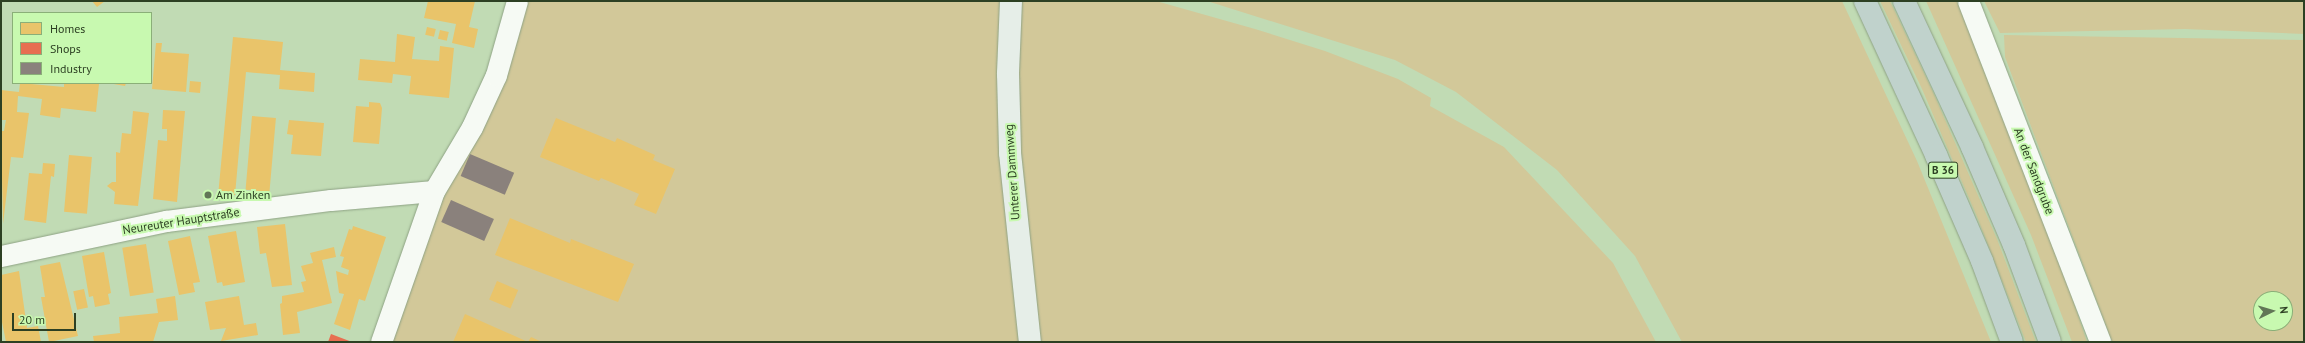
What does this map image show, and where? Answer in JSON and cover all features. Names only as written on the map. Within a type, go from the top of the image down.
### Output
[{"type":"highway","name":"B 36","points":[[1865,1],[1936,155],[1982,261],[2012,342]]},
{"type":"highway","points":[[1904,1],[1972,147],[2014,245],[2050,342]]},
{"type":"main road","name":"Unterer Dammweg","points":[[1011,1],[1008,74],[1010,153],[1030,342]]},
{"type":"street","points":[[381,342],[434,191],[472,127],[496,75],[517,1]]},
{"type":"street","name":"An der Sandgrube","points":[[1968,1],[2100,342]]},
{"type":"street","name":"Neureuter Hauptstraße","points":[[1,256],[166,221],[331,200],[434,191]]},
{"type":"shaded area","points":[[526,1],[1156,1],[1255,29],[1325,51],[1398,79],[1431,98],[1430,106],[1504,147],[1613,263],[1656,342],[392,342],[442,198]]},
{"type":"shaded area","points":[[1207,1],[1842,1],[1917,161],[1991,342],[1682,342],[1635,256],[1557,170],[1456,92],[1395,60]]},
{"type":"shaded area","points":[[1880,1],[1890,1],[1933,92],[1997,239],[2036,342],[2026,342],[1977,217],[1922,89]]},
{"type":"shaded area","points":[[1926,1],[1957,1],[2069,288],[2087,342],[2072,342],[2031,235]]},
{"type":"shaded area","points":[[1984,1],[2304,1],[2304,34],[2185,29],[2000,33]]},
{"type":"shaded area","points":[[2004,35],[2304,40],[2304,342],[2112,342],[2005,57]]},
{"type":"building: Homes","points":[[92,1],[105,1],[97,7]]},
{"type":"building: Homes","points":[[428,1],[475,1],[469,27],[478,29],[474,48],[452,43],[456,24],[424,18]]},
{"type":"building: Homes","points":[[427,27],[436,29],[434,37],[425,35]]},
{"type":"building: Homes","points":[[440,30],[449,32],[447,41],[438,39]]},
{"type":"building: Homes","points":[[397,34],[415,37],[412,59],[439,61],[440,46],[454,48],[449,98],[409,94],[411,76],[393,74],[392,83],[358,80],[360,59],[395,62]]},
{"type":"building: Homes","points":[[233,37],[283,42],[280,70],[315,73],[314,92],[279,89],[280,75],[246,72],[235,195],[218,196]]},
{"type":"building: Homes","points":[[156,43],[162,43],[161,52],[189,54],[186,92],[152,89]]},
{"type":"building: Homes","points":[[190,81],[201,82],[200,93],[189,92]]},
{"type":"building: Homes","points":[[20,84],[64,87],[64,84],[99,84],[96,112],[61,108],[60,118],[40,115],[42,99],[18,96],[17,112],[29,113],[23,158],[11,157],[3,224],[1,131],[4,131],[6,120],[1,120],[1,90],[19,92]]},
{"type":"building: Homes","points":[[114,84],[126,84],[125,86]]},
{"type":"building: Homes","points":[[369,102],[380,103],[382,108],[379,144],[353,142],[356,106],[369,107]]},
{"type":"building: Homes","points":[[163,110],[185,111],[177,202],[153,199],[158,140],[167,141],[167,129],[162,129]]},
{"type":"building: Homes","points":[[133,111],[149,113],[138,206],[114,204],[115,192],[107,186],[112,182],[116,182],[116,152],[120,153],[122,133],[131,134]]},
{"type":"building: Homes","points":[[252,116],[276,118],[269,192],[246,190]]},
{"type":"building: Homes","points":[[556,118],[615,142],[617,138],[655,155],[653,160],[675,169],[656,214],[634,205],[639,194],[601,178],[599,181],[540,157]]},
{"type":"building: Homes","points":[[289,120],[324,123],[321,156],[291,154],[293,135],[287,134]]},
{"type":"building: Homes","points":[[69,155],[92,157],[87,214],[64,212]]},
{"type":"building: Homes","points":[[43,163],[55,164],[54,177],[51,176],[46,223],[24,220],[29,173],[42,174]]},
{"type":"building: Homes","points":[[510,218],[570,243],[571,239],[634,264],[618,302],[495,255]]},
{"type":"building: Homes","points":[[285,224],[292,285],[272,287],[266,253],[260,254],[257,227]]},
{"type":"building: Homes","points":[[353,226],[386,237],[365,301],[359,299],[350,330],[334,324],[344,294],[339,293],[336,271],[348,275],[349,270],[341,267],[344,257],[340,256],[349,229],[352,230]]},
{"type":"building: Homes","points":[[236,231],[245,282],[223,286],[222,282],[217,283],[208,236]]},
{"type":"building: Homes","points":[[190,236],[200,282],[193,283],[195,292],[179,295],[168,241]]},
{"type":"building: Homes","points":[[146,244],[154,292],[130,296],[122,248]]},
{"type":"building: Homes","points":[[334,247],[336,257],[322,260],[332,303],[297,312],[300,333],[283,335],[280,304],[282,303],[282,296],[304,292],[301,282],[306,281],[301,266],[313,263],[310,253]]},
{"type":"building: Homes","points":[[104,252],[111,293],[108,294],[110,304],[95,307],[93,296],[89,297],[82,256]]},
{"type":"building: Homes","points":[[60,262],[78,336],[49,342],[41,297],[45,297],[40,266]]},
{"type":"building: Homes","points":[[19,271],[27,328],[38,326],[41,342],[6,342],[1,317],[1,275]]},
{"type":"building: Homes","points":[[497,281],[518,290],[510,308],[489,299]]},
{"type":"building: Homes","points":[[84,289],[88,308],[77,310],[73,291]]},
{"type":"building: Homes","points":[[175,296],[178,320],[159,322],[153,342],[94,342],[93,336],[120,333],[119,317],[158,313],[156,299]]},
{"type":"building: Homes","points":[[239,296],[244,325],[256,323],[258,335],[221,341],[226,328],[210,330],[205,302]]},
{"type":"building: Homes","points":[[465,314],[528,342],[453,342]]},
{"type":"building: Homes","points":[[531,337],[542,342],[528,342]]},
{"type":"building: Shops","points":[[331,334],[352,342],[328,342]]},
{"type":"building: Industry","points":[[470,154],[514,173],[505,195],[461,176]]},
{"type":"building: Industry","points":[[451,200],[494,219],[484,241],[441,222]]},
{"type":"place","name":"Am Zinken","points":[[208,195]]}]
